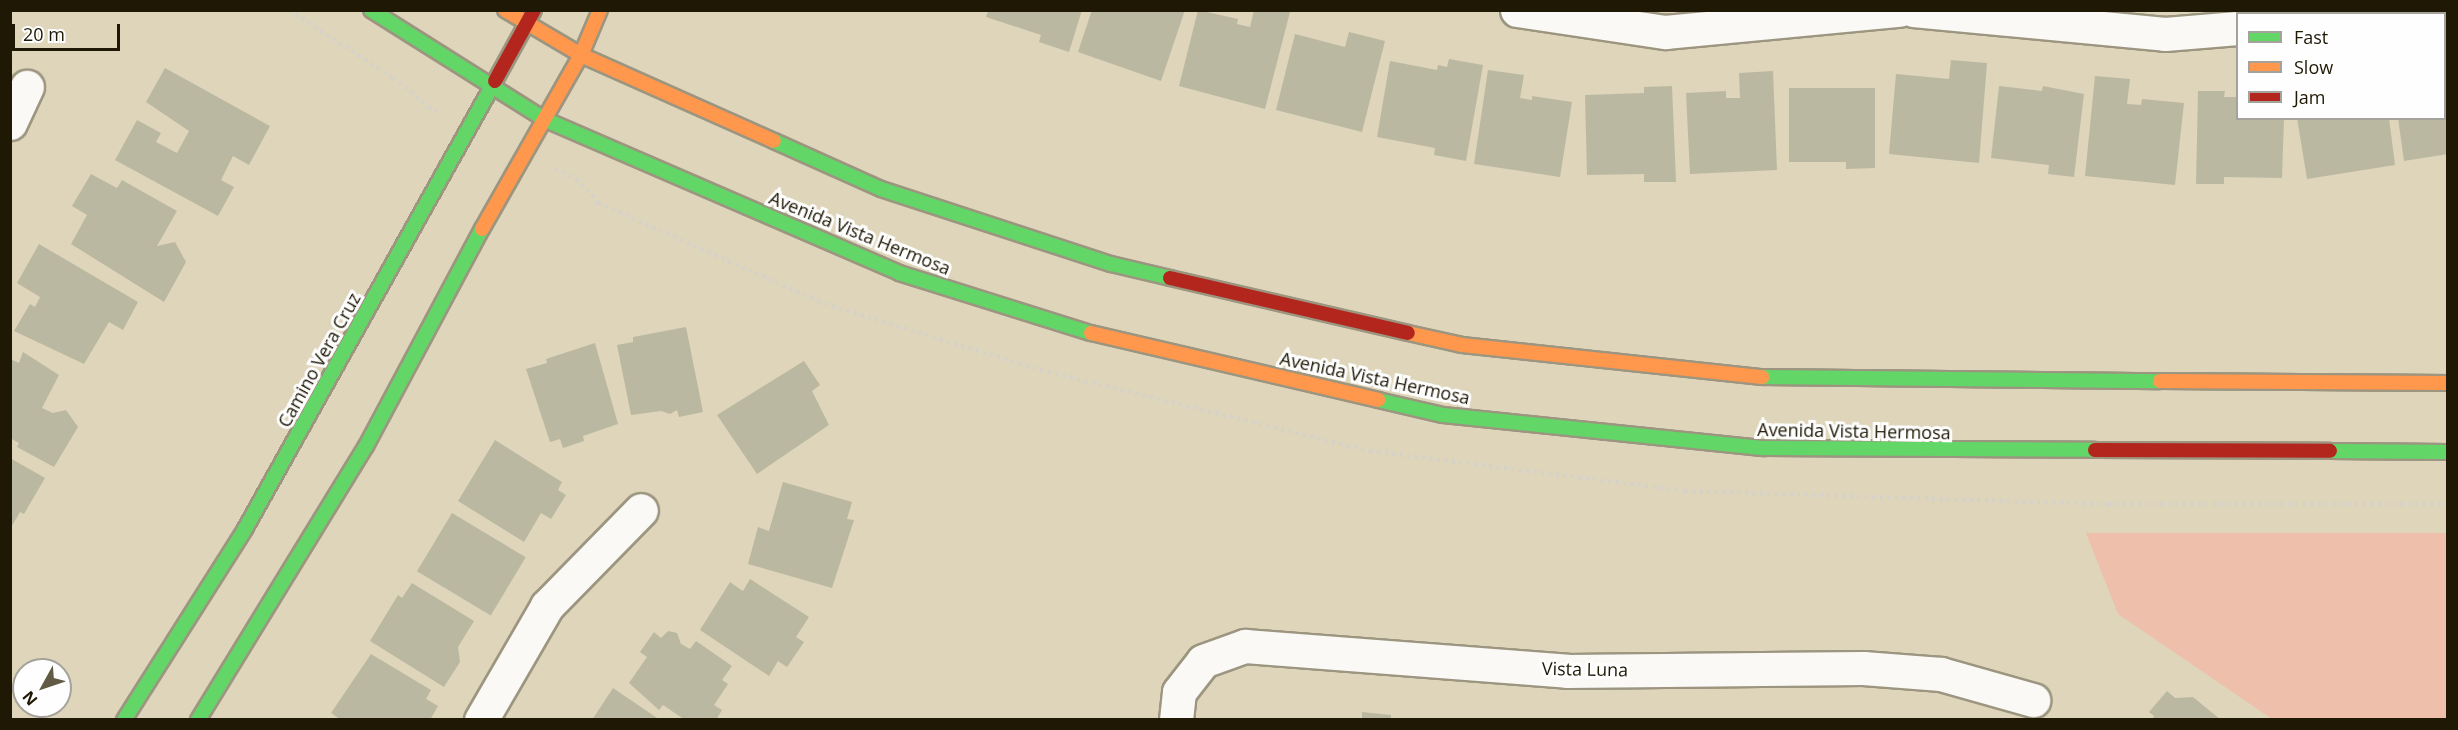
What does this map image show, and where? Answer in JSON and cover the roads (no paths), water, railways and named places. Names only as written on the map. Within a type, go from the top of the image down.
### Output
[{"type":"main road","name":"Avenida Vista Hermosa","points":[[371,10],[546,120],[899,273],[1092,333],[1443,415],[1764,448],[2448,452]]},
{"type":"main road","points":[[505,10],[531,17],[581,55],[881,189],[1111,264],[1462,345],[1784,379],[2448,383]]},
{"type":"main road","points":[[198,720],[366,447],[515,168],[546,120],[581,55],[600,10]]},
{"type":"main road","name":"Camino Vera Cruz","points":[[124,720],[245,529],[531,17]]},
{"type":"street","points":[[1516,10],[1665,32],[1899,10]]},
{"type":"street","points":[[1913,10],[2164,34],[2236,28]]},
{"type":"street","points":[[10,123],[27,87]]},
{"type":"street","points":[[481,720],[547,606],[641,510]]},
{"type":"street","name":"Vista Luna","points":[[1176,720],[1179,692],[1203,661],[1245,646],[1567,671],[1874,669],[1941,674],[2033,700]]}]
